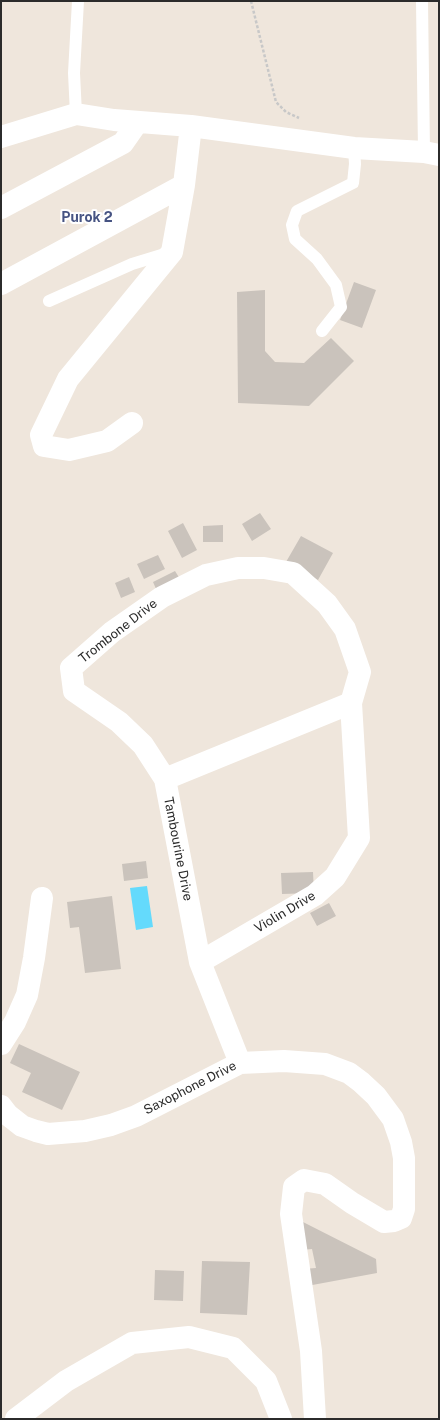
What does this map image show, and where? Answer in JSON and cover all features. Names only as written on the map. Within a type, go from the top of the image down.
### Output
[{"type":"street","points":[[1,137],[76,114],[137,123],[191,126],[354,148],[432,153]]},
{"type":"street","points":[[1,208],[123,143],[137,123]]},
{"type":"street","points":[[132,423],[107,441],[69,450],[44,446],[41,435],[68,380],[172,252],[184,185],[191,126]]},
{"type":"street","points":[[1,284],[184,185]]},
{"type":"street","name":"Trombone Drive","points":[[71,668],[112,632],[162,597],[206,575],[238,568],[264,568],[293,573],[327,604],[345,629],[360,672],[351,703]]},
{"type":"street","name":"Tambourine Drive","points":[[71,668],[74,691],[119,722],[143,745],[165,779],[200,962],[240,1062]]},
{"type":"street","points":[[165,779],[351,703]]},
{"type":"street","name":"Violin Drive","points":[[200,962],[315,895],[334,877],[359,838],[351,703]]},
{"type":"street","points":[[1,1044],[15,1022],[27,994],[34,958],[42,898]]},
{"type":"street","name":"Saxophone Drive","points":[[1,1106],[8,1115],[22,1126],[36,1131],[48,1134],[85,1131],[111,1125],[136,1116],[240,1062],[284,1061],[325,1064],[349,1073],[376,1096],[393,1119],[401,1142],[404,1158],[404,1209],[401,1218],[394,1221],[384,1222],[352,1203],[325,1184],[304,1180],[294,1187],[291,1214],[312,1351],[316,1419]]},
{"type":"street","points":[[16,1419],[66,1381],[132,1344],[189,1337],[233,1348],[266,1381],[281,1419]]},
{"type":"lane","points":[[76,114],[74,73],[78,1]]},
{"type":"lane","points":[[422,1],[432,153]]},
{"type":"lane","points":[[322,330],[341,307],[336,284],[317,259],[295,239],[292,225],[297,211],[353,183],[355,164],[354,148]]},
{"type":"lane","points":[[49,301],[132,264],[172,252]]},
{"type":"path","points":[[251,1],[276,102],[286,112],[304,120]]},
{"type":"water","points":[[147,886],[153,927],[136,930],[130,888]]},
{"type":"building","points":[[354,282],[376,290],[362,328],[340,320]]},
{"type":"building","points":[[265,290],[265,351],[275,362],[304,363],[331,338],[354,361],[309,406],[238,403],[237,292]]},
{"type":"building","points":[[260,513],[271,529],[252,541],[242,524]]},
{"type":"building","points":[[183,523],[197,550],[182,558],[168,531]]},
{"type":"building","points":[[223,525],[223,542],[203,542],[203,526]]},
{"type":"building","points":[[301,536],[333,553],[318,580],[286,562]]},
{"type":"building","points":[[158,555],[165,569],[144,579],[137,564]]},
{"type":"building","points":[[175,571],[180,579],[157,591],[153,582]]},
{"type":"building","points":[[129,577],[135,592],[121,598],[115,583]]},
{"type":"building","points":[[146,861],[148,878],[124,881],[122,864]]},
{"type":"building","points":[[313,872],[314,893],[282,894],[281,873]]},
{"type":"building","points":[[112,896],[121,969],[85,973],[79,927],[70,928],[67,902]]},
{"type":"building","points":[[329,903],[336,916],[317,926],[310,913]]},
{"type":"building","points":[[19,1044],[80,1072],[62,1110],[22,1092],[31,1073],[10,1063]]},
{"type":"building","points":[[301,1221],[376,1259],[377,1273],[307,1286],[303,1269],[316,1268],[312,1249],[302,1250]]},
{"type":"building","points":[[202,1261],[250,1262],[247,1315],[200,1313]]},
{"type":"building","points":[[155,1270],[184,1271],[183,1301],[154,1300]]},
{"type":"district","name":"Purok 2","points":[[87,218]]}]
